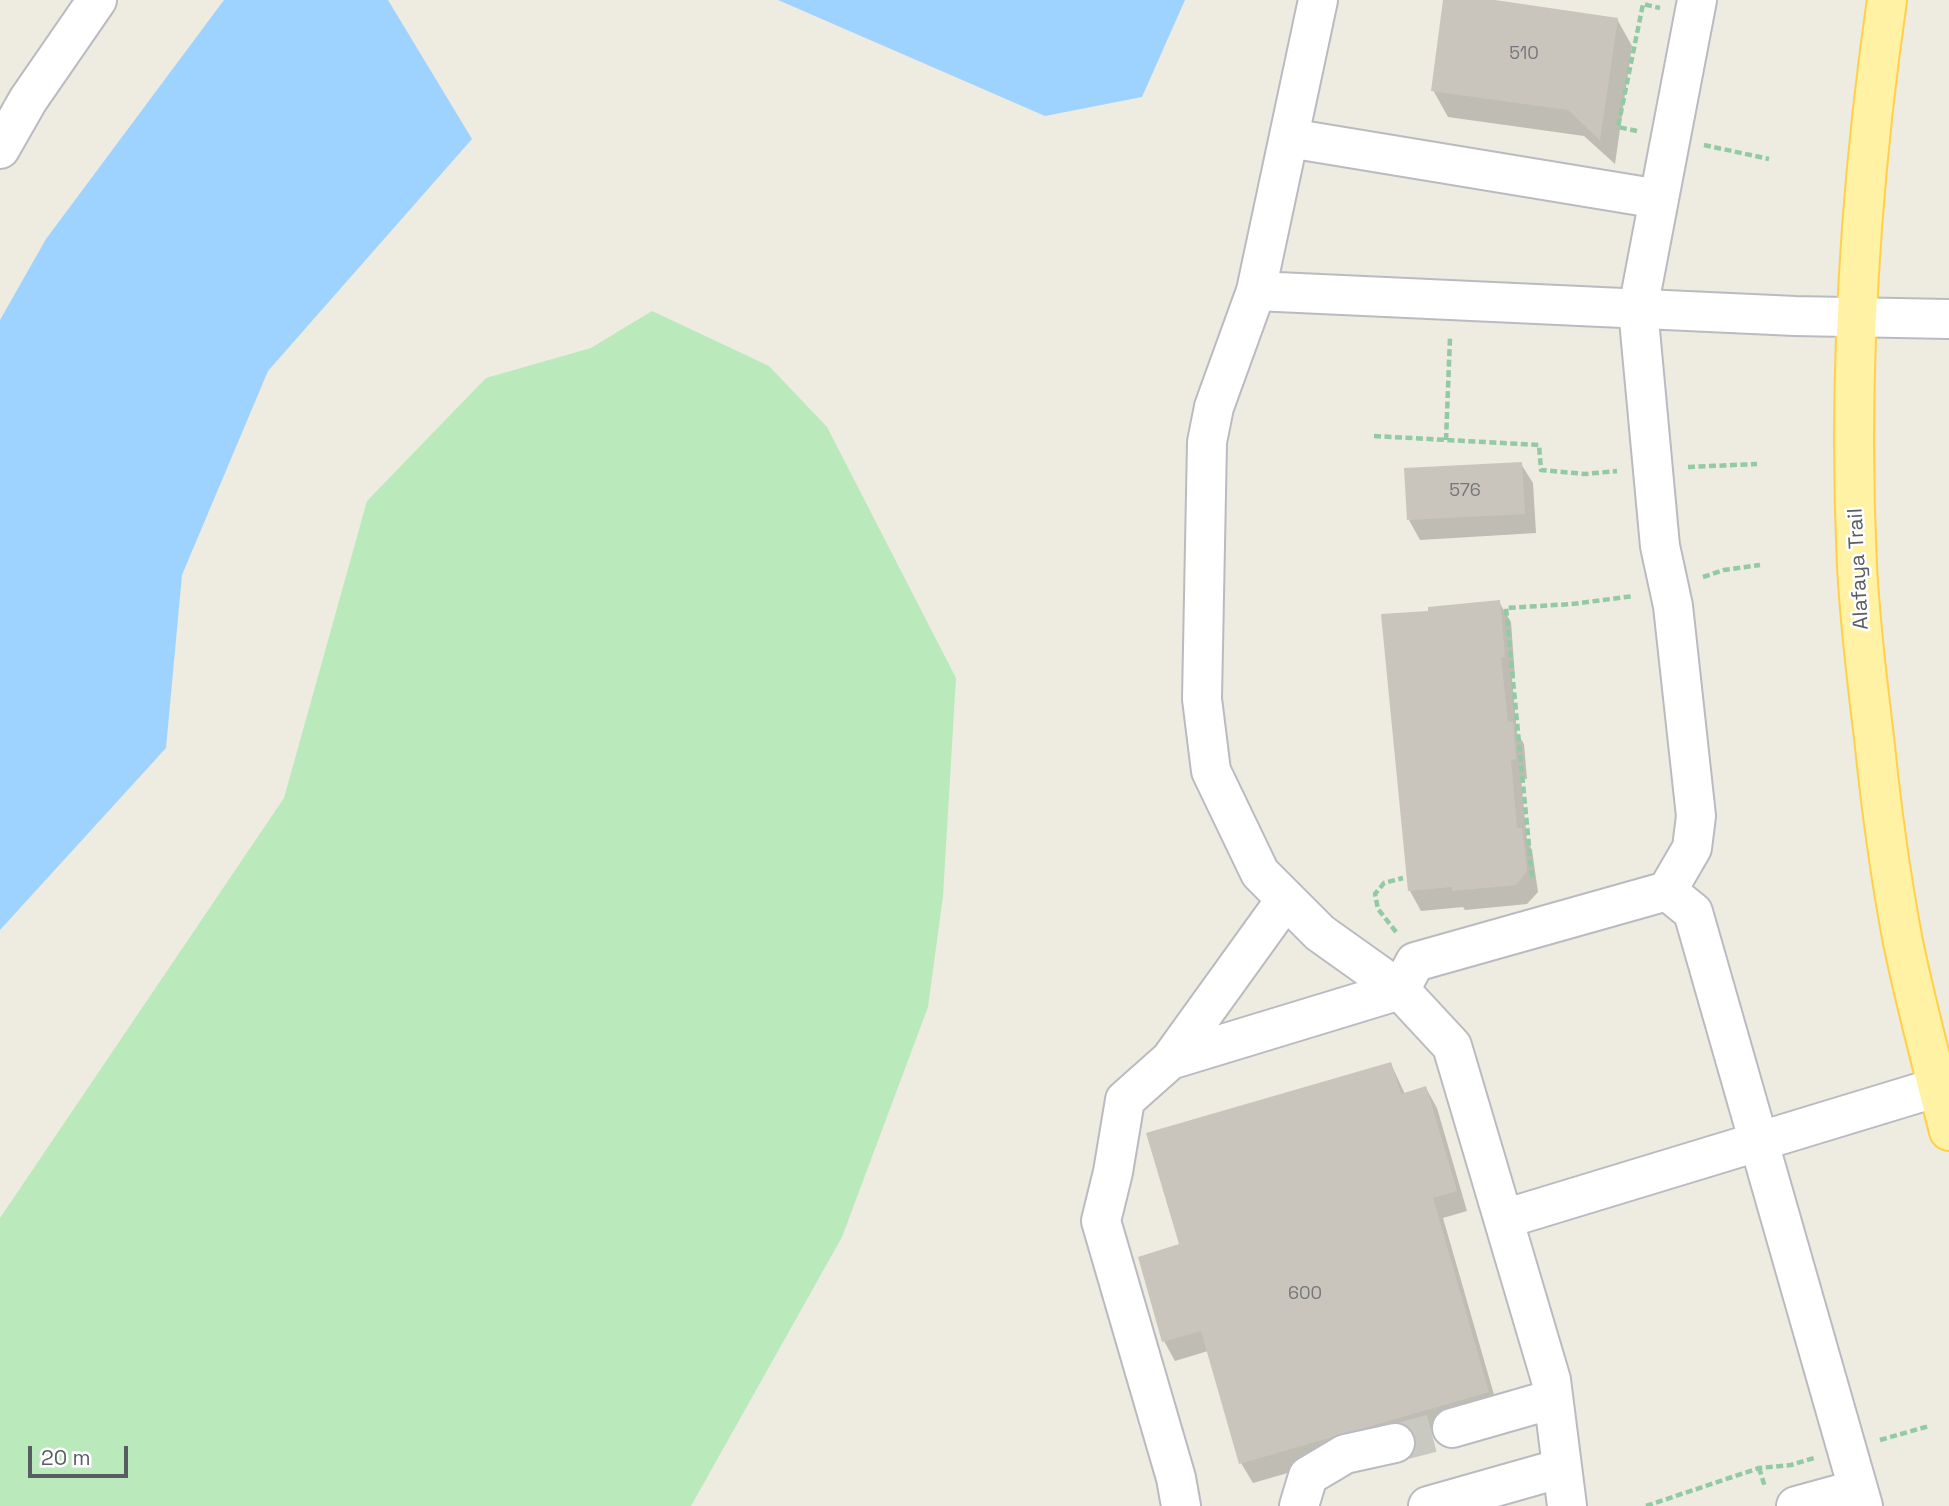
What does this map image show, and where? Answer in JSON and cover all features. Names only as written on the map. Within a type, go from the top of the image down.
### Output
[{"type":"main road","name":"Alafaya Trail","points":[[1887,0],[1863,196],[1856,317],[1854,452],[1857,568],[1882,811],[1903,942],[1949,1131]]},
{"type":"street","points":[[0,149],[28,100],[97,0]]},
{"type":"street","points":[[1318,0],[1256,291],[1214,407],[1208,442],[1202,699],[1211,771],[1260,873],[1320,933],[1400,990],[1452,1046],[1551,1380],[1567,1506]]},
{"type":"street","points":[[1170,1060],[1400,990],[1415,962],[1667,891],[1692,848],[1696,816],[1673,606],[1660,546],[1638,309],[1697,0]]},
{"type":"street","points":[[0,129],[28,100]]},
{"type":"street","points":[[1289,138],[1659,199]]},
{"type":"street","points":[[1256,291],[1638,309],[1949,318]]},
{"type":"street","points":[[1667,891],[1693,912],[1860,1498],[1796,1506]]},
{"type":"street","points":[[1181,1506],[1177,1478],[1101,1221],[1125,1100],[1170,1060],[1286,899]]},
{"type":"street","points":[[1504,1219],[1938,1087]]},
{"type":"street","points":[[1452,1428],[1553,1399]]},
{"type":"street","points":[[1299,1506],[1308,1476],[1345,1454],[1395,1443]]},
{"type":"street","points":[[1428,1506],[1562,1468]]},
{"type":"path","points":[[1446,440],[1450,338]]},
{"type":"path","points":[[1374,436],[1539,445],[1541,470],[1585,474],[1758,464]]},
{"type":"path","points":[[1532,877],[1506,608],[1572,604],[1643,595],[1670,589],[1724,570],[1760,565]]},
{"type":"path","points":[[1646,1506],[1759,1468],[1791,1465],[1929,1426]]},
{"type":"green space","points":[[652,311],[769,366],[827,427],[956,678],[943,896],[928,1007],[842,1237],[691,1506],[0,1506],[0,1218],[284,798],[367,501],[486,378],[591,348]]},
{"type":"water","points":[[224,0],[388,0],[472,139],[268,371],[182,575],[166,748],[0,930],[0,320],[46,239]]},
{"type":"water","points":[[778,0],[1185,0],[1142,97],[1045,116]]},
{"type":"building","points":[[1443,0],[1495,0],[1618,18],[1600,140],[1568,110],[1431,91]]},
{"type":"building","points":[[1522,462],[1525,514],[1407,520],[1404,468]]},
{"type":"building","points":[[1500,600],[1505,657],[1501,658],[1508,722],[1513,722],[1516,759],[1511,760],[1517,828],[1522,828],[1527,871],[1516,885],[1452,891],[1452,887],[1408,891],[1381,614],[1428,611],[1428,607]]},
{"type":"building","points":[[1391,1062],[1401,1094],[1426,1086],[1457,1191],[1433,1198],[1489,1392],[1239,1464],[1201,1331],[1162,1342],[1138,1257],[1179,1244],[1146,1133]]},
{"type":"tunnel","points":[[1395,1443],[1452,1428]]}]
